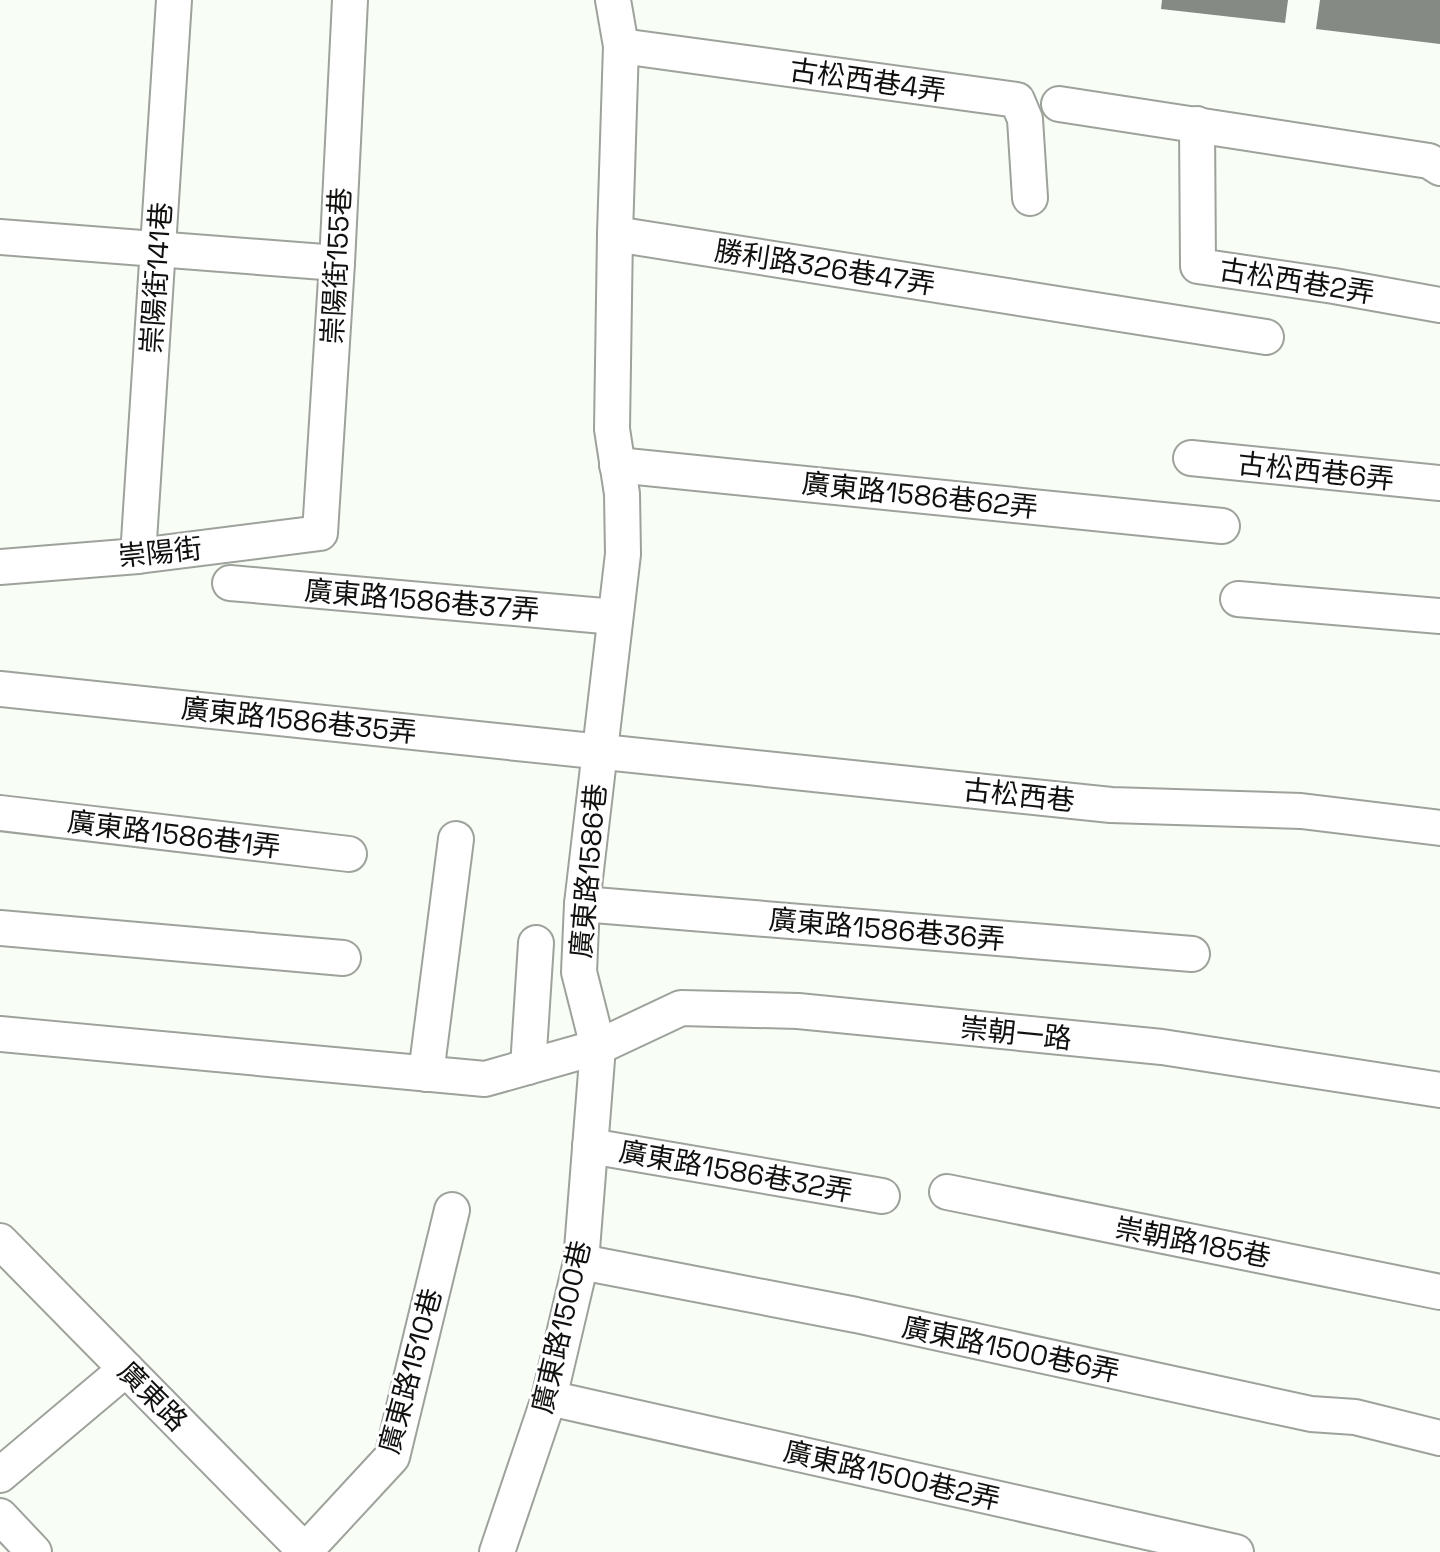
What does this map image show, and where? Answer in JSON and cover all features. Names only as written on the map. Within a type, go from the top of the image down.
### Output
[{"type":"street","name":"崇陽街141巷","points":[[138,556],[174,0]]},
{"type":"street","name":"崇陽街155巷","points":[[320,533],[350,0]]},
{"type":"street","points":[[613,0],[621,46],[615,234]]},
{"type":"street","name":"古松西巷4弄","points":[[621,46],[1017,100],[1025,119],[1030,198]]},
{"type":"street","points":[[1059,104],[1429,161],[1440,168]]},
{"type":"street","name":"古松西巷2弄","points":[[1197,124],[1198,266],[1440,305]]},
{"type":"street","name":"勝利路326巷47弄","points":[[615,234],[1266,337]]},
{"type":"street","name":"廣東路1586巷","points":[[598,1047],[579,972],[582,904],[598,750],[623,554],[622,494],[612,429],[615,234]]},
{"type":"street","points":[[0,237],[337,263]]},
{"type":"street","name":"古松西巷6弄","points":[[1191,458],[1440,483]]},
{"type":"street","name":"廣東路1586巷62弄","points":[[617,465],[1222,526]]},
{"type":"street","name":"崇陽街","points":[[0,567],[138,556],[320,533]]},
{"type":"street","name":"廣東路1586巷37弄","points":[[230,583],[615,617]]},
{"type":"street","points":[[1238,599],[1440,616]]},
{"type":"street","name":"廣東路1586巷35弄","points":[[0,689],[598,750]]},
{"type":"street","name":"古松西巷","points":[[598,750],[1111,805],[1301,811],[1440,828]]},
{"type":"street","name":"廣東路1586巷1弄","points":[[0,813],[349,854]]},
{"type":"street","points":[[426,1074],[456,839]]},
{"type":"street","name":"廣東路1586巷36弄","points":[[582,904],[1192,954]]},
{"type":"street","points":[[0,928],[343,958]]},
{"type":"street","points":[[528,1067],[536,943]]},
{"type":"street","name":"崇朝一路","points":[[598,1047],[681,1008],[798,1011],[1162,1047],[1440,1090]]},
{"type":"street","points":[[0,1034],[485,1079],[598,1047]]},
{"type":"street","name":"廣東路1500巷","points":[[497,1552],[549,1398],[581,1262],[598,1047]]},
{"type":"street","name":"廣東路1586巷32弄","points":[[590,1146],[882,1196]]},
{"type":"street","name":"崇朝路185巷","points":[[947,1192],[1440,1292]]},
{"type":"street","name":"廣東路1510巷","points":[[305,1551],[392,1457],[452,1210]]},
{"type":"street","name":"廣東路","points":[[0,1241],[305,1551]]},
{"type":"street","name":"廣東路1500巷6弄","points":[[581,1262],[856,1315],[1311,1414],[1355,1417],[1440,1438]]},
{"type":"street","points":[[0,1475],[126,1369]]},
{"type":"street","name":"廣東路1500巷2弄","points":[[549,1398],[1236,1552]]},
{"type":"street","points":[[0,1516],[34,1552]]},
{"type":"building","points":[[1162,0],[1288,0],[1285,23],[1161,9]]},
{"type":"building","points":[[1320,0],[1440,0],[1440,44],[1316,29]]}]
